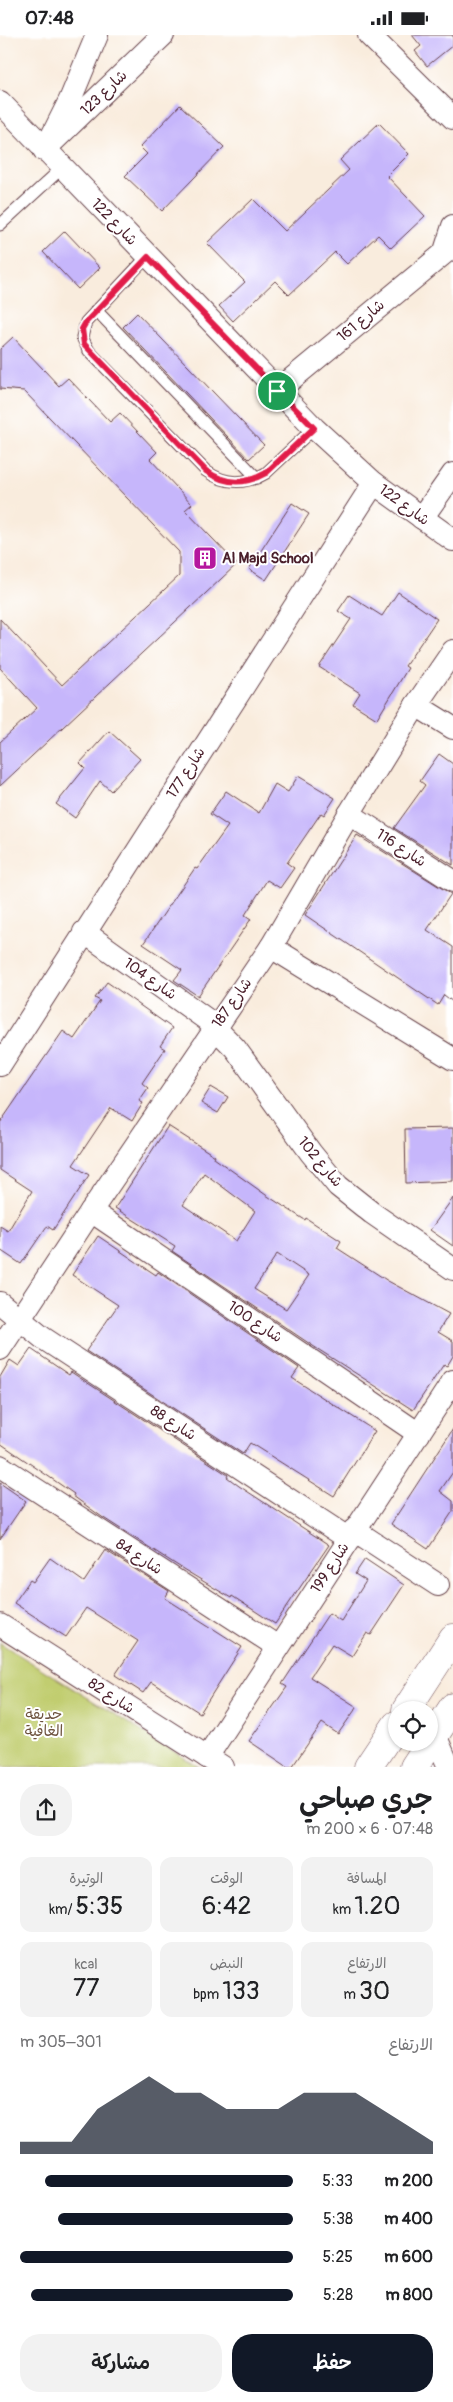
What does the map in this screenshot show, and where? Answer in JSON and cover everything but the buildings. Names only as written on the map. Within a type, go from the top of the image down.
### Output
[{"type":"street","points":[[44,150],[70,100],[96,35]]},
{"type":"street","name":"شارع 123","points":[[44,150],[163,35]]},
{"type":"street","points":[[369,35],[448,105]]},
{"type":"street","name":"شارع 122","points":[[0,102],[44,150],[314,428],[374,483],[453,540]]},
{"type":"street","points":[[449,249],[453,226]]},
{"type":"street","name":"شارع 161","points":[[277,391],[449,249]]},
{"type":"street","points":[[422,518],[453,474]]},
{"type":"street","name":"شارع 177","points":[[3,1053],[84,932],[374,483]]},
{"type":"street","name":"شارع 187","points":[[0,1349],[215,1027],[271,947],[349,813],[416,705],[453,651]]},
{"type":"street","points":[[416,705],[453,728]]},
{"type":"street","name":"شارع 116","points":[[349,813],[453,881]]},
{"type":"street","name":"شارع 104","points":[[84,932],[215,1027]]},
{"type":"street","points":[[271,947],[453,1059]]},
{"type":"street","name":"شارع 102","points":[[215,1027],[235,1048],[319,1165],[338,1186],[372,1213],[453,1269]]},
{"type":"street","name":"شارع 100","points":[[91,1211],[419,1433]]},
{"type":"street","name":"شارع 88","points":[[0,1303],[21,1318],[43,1338],[351,1535],[438,1585]]},
{"type":"street","name":"شارع 199","points":[[215,1762],[278,1647],[453,1381]]},
{"type":"street","name":"شارع 84","points":[[0,1466],[278,1647]]},
{"type":"street","name":"شارع 82","points":[[0,1625],[215,1762]]},
{"type":"street","points":[[412,1701],[453,1638]]},
{"type":"street","points":[[438,1730],[453,1707]]},
{"type":"street","points":[[368,1767],[388,1737]]},
{"type":"street","points":[[438,1742],[449,1767]]},
{"type":"street","points":[[414,1767],[424,1751]]},
{"type":"lane","points":[[0,225],[62,168]]},
{"type":"lane","points":[[148,257],[96,310],[82,329],[82,337],[89,351],[206,471],[217,479],[244,482],[257,478],[266,473],[314,428]]},
{"type":"lane","points":[[96,310],[257,478]]},
{"type":"green space","name":"حديقة الغافية","points":[[0,1643],[199,1767],[0,1767]]},
{"type":"place","name":"Al Majd School","points":[[205,558]]},
{"type":"route","points":[[148,257],[277,391],[314,428],[266,473],[257,478],[244,482],[217,479],[206,471],[89,351],[84,344],[82,329],[96,310],[148,257]]}]
